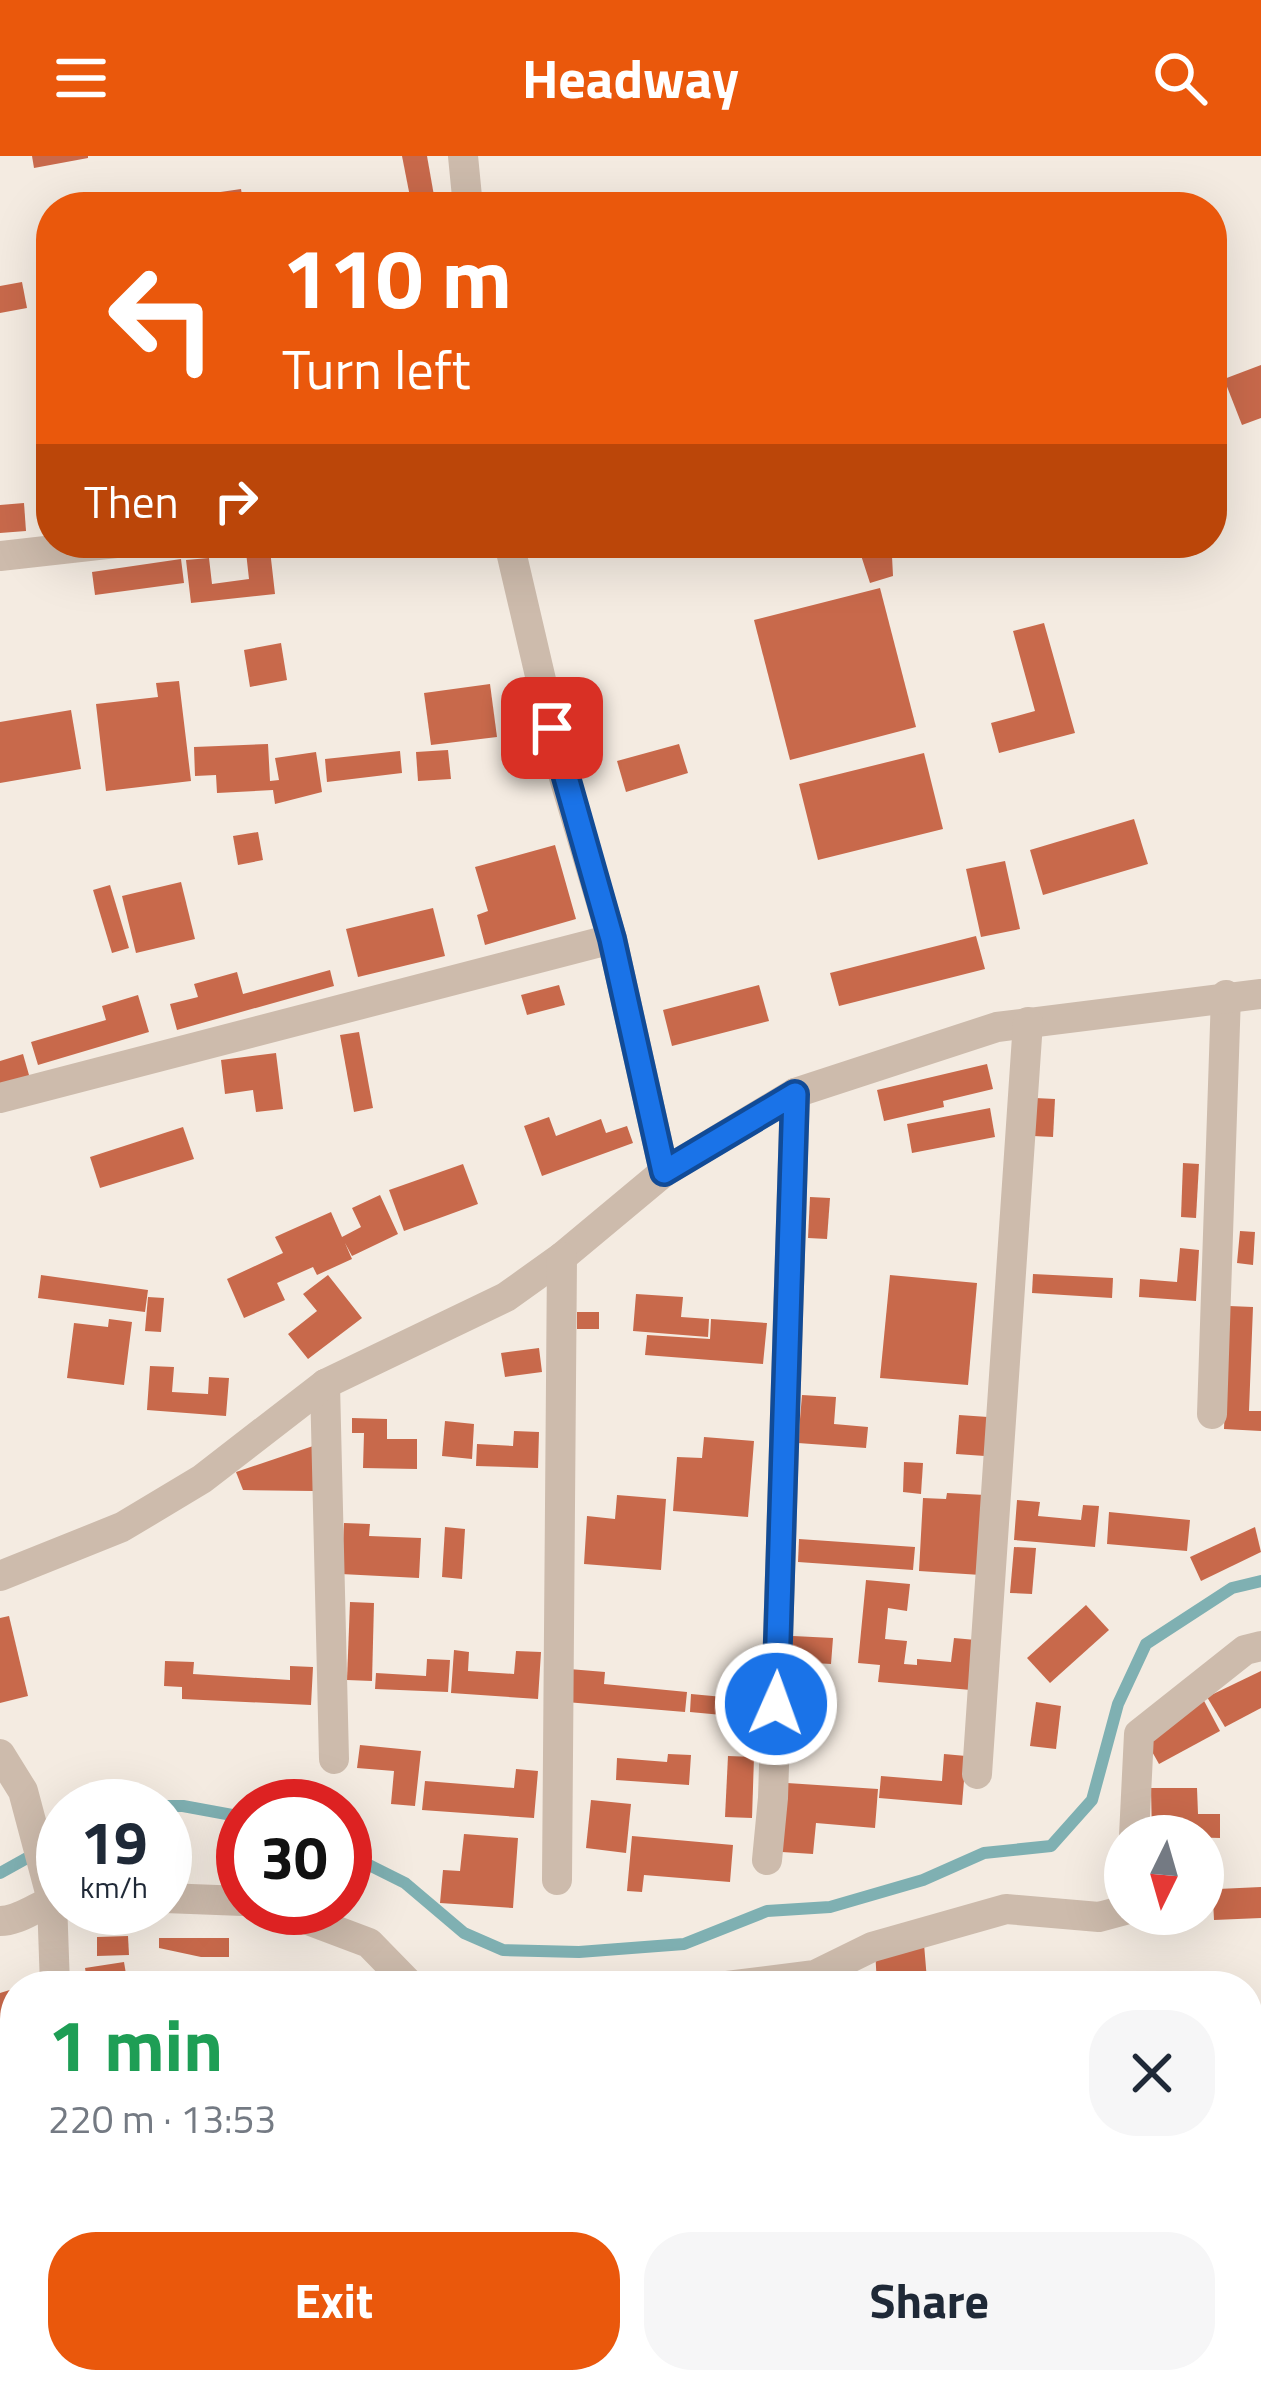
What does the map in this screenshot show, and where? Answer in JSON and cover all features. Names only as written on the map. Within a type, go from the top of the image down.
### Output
[{"type":"street","points":[[463,156],[467,192]]},
{"type":"street","points":[[0,556],[36,552]]},
{"type":"street","points":[[513,558],[563,774],[612,939],[664,1172]]},
{"type":"street","points":[[0,1098],[612,939]]},
{"type":"street","points":[[0,1576],[122,1528],[202,1479],[326,1384],[506,1297],[664,1172],[795,1094],[998,1027],[1261,994]]},
{"type":"street","points":[[1212,1414],[1226,995]]},
{"type":"street","points":[[976,1774],[1028,1022]]},
{"type":"street","points":[[767,1860],[774,1774],[795,1094]]},
{"type":"street","points":[[556,1880],[562,1257]]},
{"type":"street","points":[[326,1384],[334,1759]]},
{"type":"street","points":[[1135,1815],[1139,1734],[1245,1650],[1261,1646]]},
{"type":"street","points":[[0,1754],[23,1791],[36,1833]]},
{"type":"street","points":[[832,1971],[872,1947],[1006,1909],[1104,1916]]},
{"type":"street","points":[[0,1921],[36,1910]]},
{"type":"street","points":[[56,1971],[57,1935]]},
{"type":"street","points":[[350,1935],[369,1942],[397,1971]]},
{"type":"building","points":[[32,156],[88,156],[88,158],[34,168]]},
{"type":"building","points":[[402,156],[427,156],[433,192],[409,192]]},
{"type":"building","points":[[22,282],[27,308],[0,313],[0,286]]},
{"type":"building","points":[[1261,365],[1261,418],[1242,425],[1227,378]]},
{"type":"building","points":[[24,503],[26,531],[0,533],[0,505]]},
{"type":"building","points":[[209,558],[212,584],[249,579],[247,558],[271,558],[275,594],[191,603],[186,560]]},
{"type":"building","points":[[862,558],[892,558],[893,576],[870,583]]},
{"type":"building","points":[[181,559],[184,583],[95,595],[92,572]]},
{"type":"building","points":[[880,588],[916,727],[790,760],[754,620]]},
{"type":"building","points":[[1044,623],[1075,733],[999,753],[991,723],[1035,711],[1013,631]]},
{"type":"building","points":[[281,643],[287,680],[250,687],[244,650]]},
{"type":"building","points":[[179,681],[191,781],[106,791],[96,704],[158,697],[156,683]]},
{"type":"building","points":[[490,684],[497,737],[431,745],[424,693]]},
{"type":"building","points":[[71,710],[81,769],[0,783],[0,722]]},
{"type":"building","points":[[268,744],[270,781],[279,780],[275,758],[316,752],[322,792],[275,804],[273,790],[217,793],[216,775],[195,776],[194,747]]},
{"type":"building","points":[[679,744],[688,773],[626,792],[617,761]]},
{"type":"building","points":[[448,750],[451,779],[418,781],[416,752]]},
{"type":"building","points":[[400,751],[402,773],[327,782],[325,759]]},
{"type":"building","points":[[924,753],[943,829],[818,860],[799,784]]},
{"type":"building","points":[[1134,819],[1148,864],[1043,895],[1030,850]]},
{"type":"building","points":[[258,832],[263,860],[238,865],[233,836]]},
{"type":"building","points":[[555,845],[576,919],[485,945],[477,915],[488,911],[475,867]]},
{"type":"building","points":[[1005,861],[1020,929],[981,937],[966,869]]},
{"type":"building","points":[[181,882],[195,939],[136,953],[122,896]]},
{"type":"building","points":[[110,885],[129,948],[112,953],[93,890]]},
{"type":"building","points":[[433,908],[445,956],[358,977],[346,929]]},
{"type":"building","points":[[976,936],[985,969],[839,1006],[830,973]]},
{"type":"building","points":[[330,970],[334,986],[177,1030],[170,1004],[198,997],[194,984],[237,972],[243,994]]},
{"type":"building","points":[[559,985],[565,1005],[527,1015],[521,995]]},
{"type":"building","points":[[759,985],[769,1021],[672,1046],[663,1010]]},
{"type":"building","points":[[138,995],[149,1032],[38,1065],[31,1042],[106,1020],[102,1006]]},
{"type":"building","points":[[359,1032],[373,1108],[354,1112],[340,1035]]},
{"type":"building","points":[[276,1053],[283,1109],[256,1112],[253,1090],[225,1094],[221,1060]]},
{"type":"building","points":[[23,1054],[31,1082],[0,1090],[0,1061]]},
{"type":"building","points":[[987,1064],[993,1089],[884,1121],[877,1090]]},
{"type":"building","points":[[1035,1098],[1055,1099],[1053,1137],[1033,1136]]},
{"type":"building","points":[[990,1108],[995,1137],[912,1153],[907,1124]]},
{"type":"building","points":[[549,1117],[556,1136],[601,1119],[606,1133],[627,1126],[633,1143],[542,1176],[524,1126]]},
{"type":"building","points":[[183,1127],[194,1159],[100,1188],[90,1157]]},
{"type":"building","points":[[1183,1163],[1199,1164],[1196,1218],[1181,1217]]},
{"type":"building","points":[[463,1164],[478,1204],[404,1231],[389,1190]]},
{"type":"building","points":[[380,1195],[398,1234],[352,1256],[345,1243],[352,1259],[317,1275],[313,1267],[277,1283],[285,1300],[244,1318],[227,1279],[283,1253],[275,1237],[331,1212],[342,1237],[361,1227],[352,1208]]},
{"type":"building","points":[[810,1197],[830,1198],[827,1239],[808,1238]]},
{"type":"building","points":[[1240,1231],[1255,1232],[1253,1265],[1237,1263]]},
{"type":"building","points":[[1180,1248],[1199,1250],[1196,1301],[1139,1297],[1140,1279],[1177,1282]]},
{"type":"building","points":[[1033,1274],[1113,1278],[1112,1298],[1032,1293]]},
{"type":"building","points":[[41,1275],[148,1290],[145,1312],[38,1298]]},
{"type":"building","points":[[328,1275],[362,1318],[308,1359],[288,1334],[317,1311],[303,1294]]},
{"type":"building","points":[[890,1275],[977,1283],[968,1385],[880,1378]]},
{"type":"building","points":[[636,1294],[683,1297],[681,1317],[709,1319],[708,1337],[633,1331]]},
{"type":"building","points":[[148,1297],[164,1298],[161,1332],[145,1331]]},
{"type":"building","points":[[1229,1306],[1253,1307],[1249,1411],[1261,1411],[1261,1431],[1224,1429]]},
{"type":"building","points":[[577,1312],[599,1312],[599,1329],[577,1329]]},
{"type":"building","points":[[109,1319],[132,1322],[124,1385],[67,1378],[74,1323],[108,1327]]},
{"type":"building","points":[[711,1319],[767,1323],[763,1364],[645,1355],[647,1335],[710,1339]]},
{"type":"building","points":[[539,1348],[542,1372],[505,1377],[501,1353]]},
{"type":"building","points":[[150,1366],[174,1367],[172,1392],[208,1394],[209,1377],[229,1378],[226,1416],[147,1410]]},
{"type":"building","points":[[802,1395],[836,1397],[834,1424],[868,1427],[866,1448],[798,1443]]},
{"type":"building","points":[[959,1415],[988,1417],[985,1456],[956,1454]]},
{"type":"building","points":[[352,1418],[387,1419],[387,1439],[417,1439],[417,1469],[363,1468],[364,1433],[352,1433]]},
{"type":"building","points":[[445,1421],[474,1424],[472,1459],[442,1456]]},
{"type":"building","points":[[514,1431],[539,1432],[538,1468],[476,1466],[477,1444],[513,1446]]},
{"type":"building","points":[[704,1437],[754,1441],[748,1517],[673,1511],[677,1457],[702,1458]]},
{"type":"building","points":[[316,1445],[313,1491],[243,1490],[236,1472]]},
{"type":"building","points":[[904,1462],[923,1463],[921,1494],[903,1492]]},
{"type":"building","points":[[947,1493],[985,1495],[981,1575],[919,1571],[923,1498],[946,1499]]},
{"type":"building","points":[[617,1495],[666,1499],[661,1570],[584,1564],[587,1516],[615,1519]]},
{"type":"building","points":[[1017,1500],[1040,1502],[1038,1516],[1081,1520],[1083,1505],[1099,1506],[1095,1547],[1014,1540]]},
{"type":"building","points":[[1109,1512],[1190,1520],[1187,1551],[1107,1544]]},
{"type":"building","points":[[344,1523],[370,1524],[369,1536],[421,1538],[419,1578],[341,1574]]},
{"type":"building","points":[[445,1527],[465,1529],[462,1579],[442,1577]]},
{"type":"building","points":[[1255,1527],[1261,1552],[1201,1581],[1190,1557]]},
{"type":"building","points":[[799,1539],[915,1547],[913,1570],[798,1562]]},
{"type":"building","points":[[1014,1547],[1036,1548],[1032,1594],[1010,1593]]},
{"type":"building","points":[[866,1580],[910,1584],[907,1611],[888,1608],[885,1639],[907,1641],[904,1664],[917,1665],[917,1659],[951,1662],[954,1638],[976,1640],[971,1690],[878,1682],[880,1665],[858,1663]]},
{"type":"building","points":[[350,1602],[374,1603],[372,1681],[347,1680]]},
{"type":"building","points":[[1086,1605],[1109,1630],[1050,1683],[1027,1658]]},
{"type":"building","points":[[9,1616],[28,1696],[0,1703],[0,1618]]},
{"type":"building","points":[[793,1636],[833,1638],[831,1664],[814,1663],[812,1687],[789,1685]]},
{"type":"building","points":[[454,1650],[469,1652],[468,1671],[514,1674],[516,1651],[541,1652],[538,1699],[451,1693]]},
{"type":"building","points":[[427,1659],[450,1660],[448,1692],[375,1689],[376,1673],[426,1676]]},
{"type":"building","points":[[165,1661],[194,1662],[193,1674],[290,1680],[290,1666],[313,1667],[311,1705],[182,1699],[182,1687],[164,1686]]},
{"type":"building","points":[[737,1667],[758,1669],[754,1718],[690,1712],[691,1694],[734,1698]]},
{"type":"building","points":[[569,1669],[605,1672],[604,1684],[687,1692],[685,1712],[566,1702]]},
{"type":"building","points":[[1261,1671],[1261,1708],[1225,1727],[1207,1697]]},
{"type":"building","points":[[1202,1697],[1220,1731],[1159,1764],[1150,1748],[1159,1720]]},
{"type":"building","points":[[1036,1702],[1061,1706],[1056,1749],[1030,1746]]},
{"type":"building","points":[[360,1745],[421,1751],[415,1806],[391,1804],[394,1771],[357,1768]]},
{"type":"building","points":[[668,1754],[691,1755],[689,1785],[616,1780],[617,1758],[667,1762]]},
{"type":"building","points":[[944,1754],[966,1756],[962,1805],[879,1798],[881,1776],[942,1781]]},
{"type":"building","points":[[728,1756],[754,1757],[752,1818],[725,1817]]},
{"type":"building","points":[[516,1769],[538,1771],[534,1818],[422,1810],[425,1781],[514,1788]]},
{"type":"building","points":[[787,1783],[878,1789],[875,1828],[816,1823],[813,1854],[782,1852]]},
{"type":"building","points":[[1151,1788],[1197,1788],[1198,1814],[1220,1814],[1220,1815],[1152,1815]]},
{"type":"building","points":[[591,1800],[631,1804],[626,1853],[586,1848]]},
{"type":"building","points":[[464,1834],[518,1838],[513,1908],[440,1903],[443,1870],[460,1871]]},
{"type":"building","points":[[632,1836],[733,1845],[730,1882],[644,1875],[642,1892],[627,1891]]},
{"type":"building","points":[[1261,1887],[1261,1918],[1224,1920],[1224,1889]]},
{"type":"building","points":[[128,1936],[129,1955],[97,1956],[97,1937]]},
{"type":"building","points":[[159,1938],[229,1938],[229,1957],[159,1948]]},
{"type":"building","points":[[924,1944],[926,1971],[876,1971],[875,1948]]},
{"type":"building","points":[[124,1962],[126,1971],[86,1971]]},
{"type":"waterway","points":[[372,1866],[405,1883],[464,1933],[503,1950],[579,1952],[684,1944],[767,1911],[830,1907],[923,1880],[984,1853],[1051,1846],[1092,1800],[1118,1704],[1146,1644],[1232,1588],[1261,1581]]},
{"type":"waterway","points":[[192,1808],[216,1812]]},
{"type":"waterway","points":[[0,1873],[36,1853]]},
{"type":"route","points":[[552,728],[612,939],[664,1172],[795,1094],[776,1704]]}]
